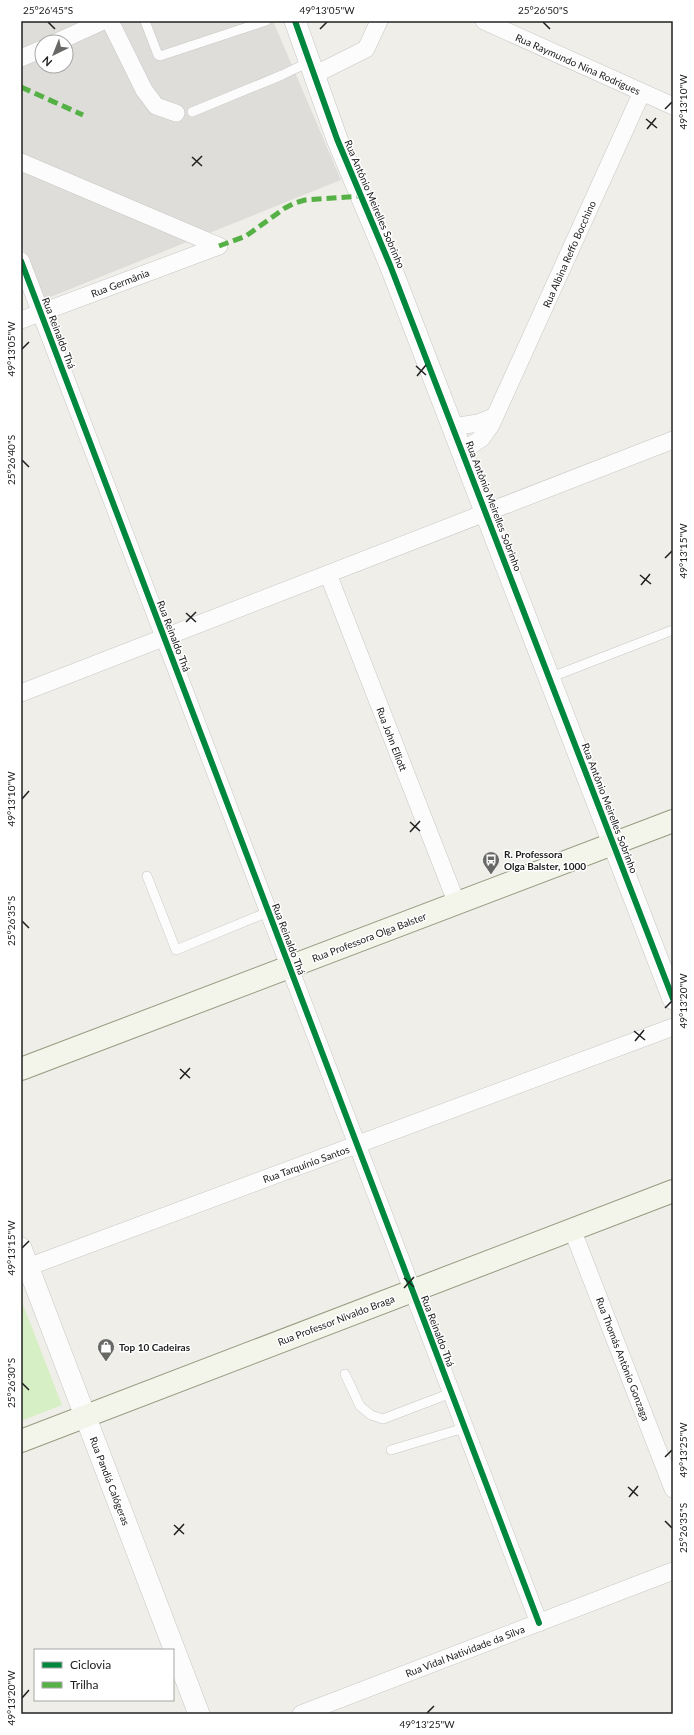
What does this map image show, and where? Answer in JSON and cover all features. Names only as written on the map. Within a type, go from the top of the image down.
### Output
[{"type":"main road","name":"Rua Professora Olga Balster","points":[[21,1069],[673,821]]},
{"type":"main road","name":"Rua Professor Nivaldo Braga","points":[[21,1441],[673,1191]]},
{"type":"street","points":[[74,34],[103,21]]},
{"type":"street","points":[[110,21],[144,90],[156,106],[184,112]]},
{"type":"street","name":"Rua Antônio Meirelles Sobrinho","points":[[295,21],[342,152],[390,265],[673,998]]},
{"type":"street","points":[[312,69],[366,49],[379,21]]},
{"type":"street","name":"Rua Raymundo Nina Rodrigues","points":[[484,21],[673,106]]},
{"type":"street","points":[[21,58],[34,52]]},
{"type":"street","name":"Rua Albina Reffo Bocchino","points":[[462,451],[482,438],[495,416],[642,92]]},
{"type":"street","name":"Rua Germânia","points":[[21,162],[220,246],[21,320]]},
{"type":"street","name":"Rua Reinaldo Thá","points":[[21,261],[539,1623]]},
{"type":"street","points":[[453,427],[478,423],[495,416]]},
{"type":"street","points":[[21,693],[673,440]]},
{"type":"street","name":"Rua John Elliott","points":[[328,574],[457,904]]},
{"type":"street","name":"Rua Tarquínio Santos","points":[[25,1257],[357,1145],[673,1027]]},
{"type":"street","name":"Rua Thomás Antônio Gonzaga","points":[[572,1229],[673,1489]]},
{"type":"street","name":"Rua Pandiá Calógeras","points":[[25,1257],[199,1714]]},
{"type":"street","name":"Rua Vidal Natividade da Silva","points":[[301,1714],[673,1571]]},
{"type":"lane","points":[[145,21],[158,56],[160,56],[266,21]]},
{"type":"lane","points":[[184,112],[282,75],[312,69]]},
{"type":"lane","points":[[549,678],[673,630]]},
{"type":"lane","points":[[147,876],[176,950],[268,912]]},
{"type":"lane","points":[[345,1374],[360,1406],[371,1415],[383,1419],[451,1393]]},
{"type":"lane","points":[[391,1450],[464,1428]]},
{"type":"shaded area","points":[[21,21],[273,21],[341,180],[43,300],[21,244]]},
{"type":"green space","points":[[22,1302],[62,1405],[21,1421]]},
{"type":"marked path","points":[[21,87],[83,115]]},
{"type":"marked path","points":[[219,246],[246,236],[285,208],[295,203],[305,200],[361,196]]},
{"type":"cycle path","points":[[295,21],[337,139],[390,265],[673,999]]},
{"type":"cycle path","points":[[21,261],[539,1623]]},
{"type":"place","name":"R. Professora Olga Balster, 1000","points":[[491,875]]},
{"type":"place","name":"Top 10 Cadeiras","points":[[106,1362]]}]
